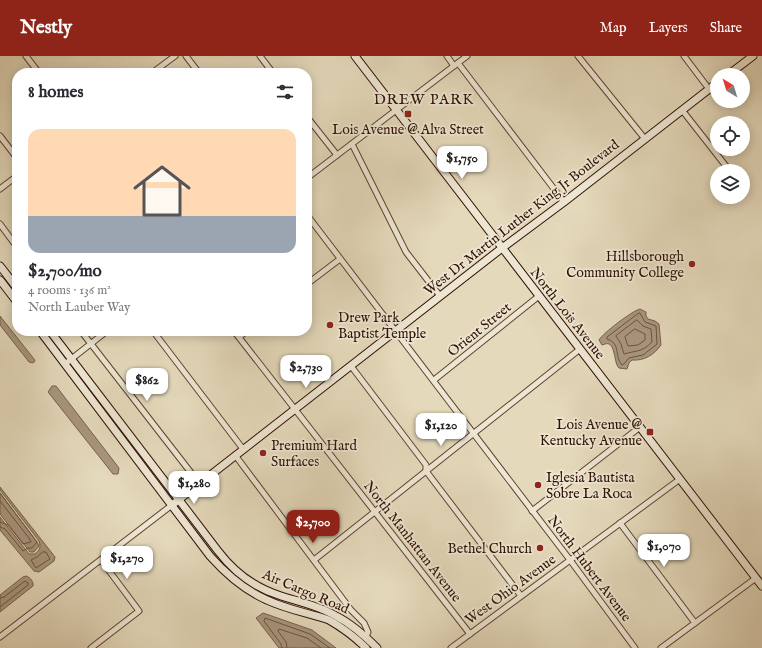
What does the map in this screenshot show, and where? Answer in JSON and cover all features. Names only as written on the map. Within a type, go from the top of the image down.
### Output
[{"type":"street","points":[[26,56],[35,68]]},
{"type":"street","points":[[158,68],[174,56]]},
{"type":"street","points":[[186,56],[195,68]]},
{"type":"street","points":[[260,56],[269,68]]},
{"type":"street","name":"North Lois Avenue","points":[[355,56],[762,586]]},
{"type":"street","points":[[447,56],[454,66]]},
{"type":"street","points":[[312,174],[467,56]]},
{"type":"street","points":[[578,56],[645,139]]},
{"type":"street","points":[[684,56],[709,89]]},
{"type":"street","points":[[737,68],[753,56]]},
{"type":"street","points":[[458,63],[564,202]]},
{"type":"street","name":"West Dr Martin Luther King Jr Boulevard","points":[[0,637],[709,89]]},
{"type":"street","points":[[682,110],[724,164]]},
{"type":"street","points":[[312,123],[337,155]]},
{"type":"street","points":[[0,136],[12,152]]},
{"type":"street","points":[[352,144],[406,252],[440,296]]},
{"type":"street","points":[[0,189],[12,180]]},
{"type":"street","name":"North Hubert Avenue","points":[[312,222],[434,380],[635,648]]},
{"type":"street","points":[[0,224],[12,240]]},
{"type":"street","points":[[312,280],[340,259]]},
{"type":"street","points":[[0,266],[12,282]]},
{"type":"street","points":[[0,280],[12,296]]},
{"type":"street","name":"Orient Street","points":[[434,380],[539,296]]},
{"type":"street","name":"Air Cargo Road","points":[[45,336],[68,361],[224,559],[243,577],[272,593],[317,607],[336,615],[366,637],[377,648]]},
{"type":"street","name":"Air Cargo Road","points":[[53,336],[68,361],[172,505],[216,563],[240,584],[266,600],[329,620],[346,630],[366,648]]},
{"type":"street","points":[[84,336],[199,483]]},
{"type":"street","points":[[68,361],[100,336]]},
{"type":"street","points":[[157,336],[243,449]]},
{"type":"street","name":"North Manhattan Avenue","points":[[239,337],[470,634]]},
{"type":"street","points":[[314,560],[580,349]]},
{"type":"street","points":[[350,366],[426,465],[426,470],[521,596]]},
{"type":"street","points":[[532,511],[640,427]]},
{"type":"street","points":[[235,455],[351,610],[364,623],[368,632],[366,637]]},
{"type":"street","name":"West Ohio Avenue","points":[[451,648],[680,479]]},
{"type":"street","points":[[620,523],[696,622]]},
{"type":"street","points":[[91,648],[139,611],[101,560]]},
{"type":"street","points":[[661,648],[756,578]]},
{"type":"water","points":[[640,309],[646,312],[648,319],[659,324],[661,345],[648,357],[632,360],[627,369],[619,368],[611,345],[602,345],[599,340],[606,332]]},
{"type":"water","points":[[0,316],[12,331],[12,336],[16,336],[34,359],[35,361],[33,363],[29,362],[0,325]]},
{"type":"water","points":[[52,386],[56,386],[119,468],[118,474],[113,474],[48,392]]},
{"type":"water","points":[[0,487],[55,557],[54,561],[39,572],[34,571],[0,530],[0,517],[29,554],[35,554],[39,550],[39,541],[0,490]]},
{"type":"water","points":[[0,493],[37,542],[39,546],[34,552],[30,552],[0,514]]},
{"type":"water","points":[[26,576],[30,579],[33,586],[0,612],[0,595]]},
{"type":"water","points":[[263,613],[312,630],[336,648],[279,648],[256,618]]},
{"type":"place","name":"Lois Avenue @ Alva Street","points":[[408,114]]},
{"type":"place","name":"Hillsborough Community College","points":[[692,264]]},
{"type":"place","name":"Drew Park Baptist Temple","points":[[330,325]]},
{"type":"place","name":"Lois Avenue @ Kentucky Avenue","points":[[650,432]]},
{"type":"place","name":"Premium Hard Surfaces","points":[[263,453]]},
{"type":"place","name":"Iglesia Bautista Sobre La Roca","points":[[538,485]]},
{"type":"place","name":"Bethel Church","points":[[540,548]]},
{"type":"district","name":"DREW PARK","points":[[424,99]]}]
